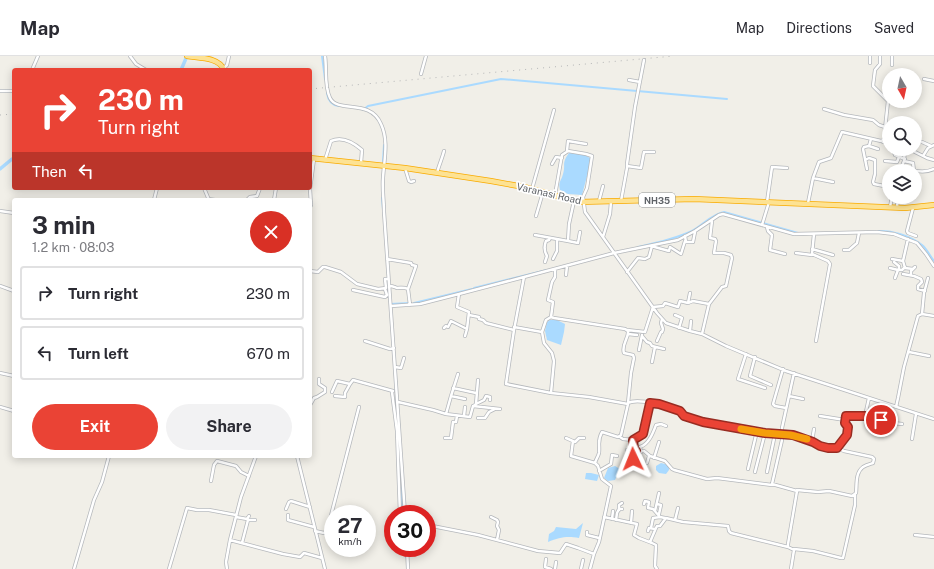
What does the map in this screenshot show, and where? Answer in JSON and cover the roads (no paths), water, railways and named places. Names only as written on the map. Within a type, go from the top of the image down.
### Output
[{"type":"highway","points":[[187,56],[217,61],[223,68]]},
{"type":"highway","name":"Varanasi Road","points":[[312,159],[405,168],[491,181],[543,191],[574,201],[584,202],[694,198],[913,208],[934,205]]},
{"type":"street","points":[[33,68],[38,56]]},
{"type":"street","points":[[130,56],[136,64],[143,68]]},
{"type":"street","points":[[225,68],[229,56]]},
{"type":"street","points":[[325,56],[327,90],[332,101],[338,105],[364,109],[372,113],[379,119],[386,142],[382,166],[388,279],[390,286],[392,349],[395,367],[394,392],[400,505]]},
{"type":"street","points":[[421,74],[426,56]]},
{"type":"street","points":[[870,56],[870,64]]},
{"type":"street","points":[[880,56],[880,64],[875,70],[873,86],[882,94]]},
{"type":"street","points":[[892,56],[892,65]]},
{"type":"street","points":[[621,201],[644,60]]},
{"type":"street","points":[[924,79],[934,81]]},
{"type":"street","points":[[628,80],[640,82]]},
{"type":"street","points":[[0,91],[12,91]]},
{"type":"street","points":[[824,109],[847,116],[873,120],[882,126]]},
{"type":"street","points":[[532,189],[554,110]]},
{"type":"street","points":[[808,204],[813,178],[820,161],[831,158],[842,132],[882,142]]},
{"type":"street","points":[[325,160],[332,141],[336,138],[345,138],[362,150],[361,164]]},
{"type":"street","points":[[869,146],[871,140]]},
{"type":"street","points":[[555,194],[562,156],[567,151],[568,141],[586,144]]},
{"type":"street","points":[[922,142],[933,146]]},
{"type":"street","points":[[867,169],[863,148],[869,146],[878,149]]},
{"type":"street","points":[[933,146],[927,148],[923,156],[934,160]]},
{"type":"street","points":[[437,173],[444,151]]},
{"type":"street","points":[[567,151],[592,156],[586,190],[583,197],[585,212],[627,272],[666,323],[702,334],[746,354],[794,373],[934,419]]},
{"type":"street","points":[[627,166],[641,168],[644,152],[654,152]]},
{"type":"street","points":[[903,164],[904,156]]},
{"type":"street","points":[[552,164],[556,157],[562,158]]},
{"type":"street","points":[[885,161],[896,162],[899,157],[913,164]]},
{"type":"street","points":[[865,160],[869,158],[874,160],[875,174],[873,182],[874,184],[882,185]]},
{"type":"street","points":[[763,224],[768,202],[772,167],[787,168]]},
{"type":"street","points":[[405,168],[409,181],[414,181]]},
{"type":"street","points":[[922,172],[934,169]]},
{"type":"street","points":[[813,178],[833,182]]},
{"type":"street","points":[[599,202],[602,186]]},
{"type":"street","points":[[249,198],[257,196],[259,190]]},
{"type":"street","points":[[536,216],[543,191]]},
{"type":"street","points":[[568,241],[569,224],[574,201]]},
{"type":"street","points":[[603,237],[610,214],[611,201]]},
{"type":"street","points":[[913,208],[907,231],[908,234],[916,236]]},
{"type":"street","points":[[0,210],[12,213]]},
{"type":"street","points":[[391,305],[420,304],[567,266],[614,252],[678,240],[723,214],[763,224],[767,227],[794,234],[886,233],[915,242],[934,266]]},
{"type":"street","points":[[702,334],[709,304],[722,287],[726,286],[732,257],[725,253],[714,253],[716,240],[710,237],[712,220]]},
{"type":"street","points":[[767,227],[768,231],[772,235],[770,250],[785,254]]},
{"type":"street","points":[[685,241],[693,242],[695,231]]},
{"type":"street","points":[[535,235],[578,243],[580,232]]},
{"type":"street","points":[[844,250],[849,250],[857,243],[859,233]]},
{"type":"street","points":[[812,255],[814,234]]},
{"type":"street","points":[[651,246],[669,251],[670,247],[681,254],[685,236]]},
{"type":"street","points":[[545,262],[547,256],[545,252],[546,240],[549,240],[550,238]]},
{"type":"street","points":[[905,267],[903,261],[908,239]]},
{"type":"street","points":[[553,259],[557,251],[557,240]]},
{"type":"street","points":[[627,272],[638,258],[646,259],[649,257],[651,246]]},
{"type":"street","points":[[812,249],[832,255]]},
{"type":"street","points":[[796,253],[812,255],[828,261],[830,264],[816,341]]},
{"type":"street","points":[[388,259],[411,263],[412,265],[416,266],[408,289],[411,304]]},
{"type":"street","points":[[895,278],[900,266],[893,261],[903,261]]},
{"type":"street","points":[[566,275],[567,266]]},
{"type":"street","points":[[312,271],[318,272],[325,267],[341,272],[357,284],[378,289],[385,289]]},
{"type":"street","points":[[890,268],[898,270],[902,270],[905,267],[914,268],[911,275]]},
{"type":"street","points":[[551,317],[553,302],[548,300],[552,282],[555,277],[555,269]]},
{"type":"street","points":[[903,274],[911,275],[922,280],[918,289],[924,291]]},
{"type":"street","points":[[524,277],[505,383],[551,393],[589,396],[622,404],[633,402],[659,404],[680,411],[684,416],[703,422],[765,433],[793,435],[812,441],[820,446],[837,448],[872,457],[874,459],[873,463],[865,466],[861,470],[857,479],[855,505],[843,558],[794,549],[731,533],[728,526],[675,520],[659,516],[653,518],[651,528],[649,528],[648,531]]},
{"type":"street","points":[[896,407],[918,316],[922,314],[924,291],[928,278]]},
{"type":"street","points":[[353,290],[385,297],[387,295],[385,289],[388,279]]},
{"type":"street","points":[[0,286],[12,290]]},
{"type":"street","points":[[390,286],[397,288],[404,287],[408,289]]},
{"type":"street","points":[[688,303],[690,292]]},
{"type":"street","points":[[459,294],[457,307],[468,311],[469,315],[465,336]]},
{"type":"street","points":[[653,307],[663,306],[665,303],[678,307],[680,301],[688,303],[693,301],[709,304]]},
{"type":"street","points":[[639,350],[642,334],[646,330],[653,307]]},
{"type":"street","points":[[922,314],[934,316]]},
{"type":"street","points":[[469,315],[479,317],[479,319],[486,323],[514,329],[542,332]]},
{"type":"street","points":[[675,315],[682,318],[679,328]]},
{"type":"street","points":[[551,393],[554,362],[552,353],[544,344],[542,332],[546,320],[551,317],[642,334],[646,342],[650,343],[650,345],[664,350]]},
{"type":"street","points":[[657,341],[663,329],[661,323],[662,319]]},
{"type":"street","points":[[444,328],[446,326],[448,327],[451,321],[467,329]]},
{"type":"street","points":[[690,331],[692,321]]},
{"type":"street","points":[[620,437],[627,413],[634,358],[633,355],[626,354],[623,351],[623,345],[628,334],[626,330]]},
{"type":"street","points":[[628,334],[637,335]]},
{"type":"street","points":[[365,342],[392,349]]},
{"type":"street","points":[[652,362],[655,348]]},
{"type":"street","points":[[909,352],[929,356]]},
{"type":"street","points":[[746,354],[738,378],[765,388]]},
{"type":"street","points":[[755,357],[750,376],[771,385]]},
{"type":"street","points":[[395,367],[401,368],[404,358]]},
{"type":"street","points":[[783,368],[773,404],[775,406],[786,408]]},
{"type":"street","points":[[0,373],[12,376]]},
{"type":"street","points":[[772,485],[794,373]]},
{"type":"street","points":[[446,414],[458,374]]},
{"type":"street","points":[[312,402],[314,398],[317,398],[325,392],[325,388],[319,384],[318,379]]},
{"type":"street","points":[[335,396],[345,397],[345,393],[354,380],[394,392]]},
{"type":"street","points":[[475,405],[478,380]]},
{"type":"street","points":[[332,392],[336,381],[350,384]]},
{"type":"street","points":[[453,388],[476,393]]},
{"type":"street","points":[[394,392],[397,402],[404,505]]},
{"type":"street","points":[[451,396],[465,399]]},
{"type":"street","points":[[397,402],[446,414],[470,417],[472,407],[484,400],[486,396],[490,397],[490,400]]},
{"type":"street","points":[[789,396],[803,399]]},
{"type":"street","points":[[865,416],[870,398]]},
{"type":"street","points":[[595,463],[599,454],[598,440],[602,432],[623,439],[633,440],[643,434],[650,403]]},
{"type":"street","points":[[881,420],[884,403]]},
{"type":"street","points":[[475,405],[500,409]]},
{"type":"street","points":[[0,407],[12,410]]},
{"type":"street","points":[[464,416],[465,407]]},
{"type":"street","points":[[315,531],[324,533],[327,531],[359,408]]},
{"type":"street","points":[[478,418],[484,418],[488,413],[496,408]]},
{"type":"street","points":[[912,439],[916,414]]},
{"type":"street","points":[[837,448],[847,435],[848,427],[845,424],[847,415],[865,416],[884,422],[902,424]]},
{"type":"street","points":[[445,438],[451,438],[453,422],[456,422],[457,416]]},
{"type":"street","points":[[820,416],[846,420]]},
{"type":"street","points":[[641,452],[640,447],[644,446],[649,440],[656,425],[661,424],[666,426]]},
{"type":"street","points":[[812,441],[814,429]]},
{"type":"street","points":[[748,469],[757,431]]},
{"type":"street","points":[[755,472],[765,433]]},
{"type":"street","points":[[767,472],[775,434]]},
{"type":"street","points":[[566,438],[576,442],[579,438],[584,438]]},
{"type":"street","points":[[633,440],[635,450],[633,459]]},
{"type":"street","points":[[573,441],[570,456],[597,464],[602,479],[611,486],[599,542],[590,569]]},
{"type":"street","points":[[654,458],[659,442]]},
{"type":"street","points":[[627,450],[630,452],[635,450],[646,452],[649,456],[667,462],[673,470],[705,478],[717,478],[772,485],[797,490],[818,492],[829,491],[852,496],[855,495]]},
{"type":"street","points":[[599,472],[611,464],[612,455],[617,456]]},
{"type":"street","points":[[647,463],[649,456]]},
{"type":"street","points":[[74,569],[94,500],[102,482],[108,458]]},
{"type":"street","points":[[227,569],[226,562],[236,516],[255,458]]},
{"type":"street","points":[[299,458],[325,569]]},
{"type":"street","points":[[212,481],[214,465],[217,461],[235,465],[241,472],[249,476]]},
{"type":"street","points":[[788,547],[789,532],[797,490]]},
{"type":"street","points":[[655,511],[659,493]]},
{"type":"street","points":[[286,509],[291,501],[311,507]]},
{"type":"street","points":[[644,504],[645,501],[649,502],[648,508],[653,509],[659,516]]},
{"type":"street","points":[[616,520],[617,513],[620,509],[619,505],[622,502]]},
{"type":"street","points":[[657,504],[661,505],[659,516]]},
{"type":"street","points":[[169,569],[187,508],[210,510],[247,519],[250,516]]},
{"type":"street","points":[[675,520],[678,508]]},
{"type":"street","points":[[612,519],[613,511]]},
{"type":"street","points":[[631,523],[632,511]]},
{"type":"street","points":[[288,515],[288,520],[314,527]]},
{"type":"street","points":[[491,517],[498,522],[497,526],[499,530],[497,540]]},
{"type":"street","points":[[604,517],[638,524],[634,535],[656,545],[655,566],[657,569]]},
{"type":"street","points":[[650,542],[657,526],[660,526],[666,518]]},
{"type":"street","points":[[242,543],[248,520],[255,520]]},
{"type":"street","points":[[436,527],[478,535],[538,551],[560,553],[566,544],[594,554]]},
{"type":"street","points":[[651,528],[655,529]]},
{"type":"street","points":[[587,532],[586,535],[588,536],[599,538]]},
{"type":"street","points":[[915,535],[934,537]]},
{"type":"street","points":[[230,540],[299,557],[303,553],[322,558]]},
{"type":"street","points":[[791,569],[794,549]]},
{"type":"street","points":[[407,557],[408,569]]},
{"type":"street","points":[[546,559],[545,567],[551,569]]},
{"type":"street","points":[[581,569],[583,560]]},
{"type":"street","points":[[555,569],[556,562]]},
{"type":"water","points":[[569,153],[583,154],[590,158],[590,165],[582,195],[568,194],[560,190],[559,187],[564,171],[564,162]]},
{"type":"water","points":[[550,320],[557,320],[565,324],[561,345],[547,340],[545,331],[547,322]]},
{"type":"water","points":[[661,463],[669,465],[669,470],[666,474],[659,473],[656,470],[656,466]]},
{"type":"water","points":[[615,466],[620,469],[615,480],[608,481],[604,478],[608,468]]},
{"type":"water","points":[[586,473],[599,475],[597,481],[585,479]]},
{"type":"water","points":[[583,523],[579,538],[564,537],[548,542],[549,534],[554,531],[556,527],[576,529]]},
{"type":"waterway","points":[[182,68],[187,56]]},
{"type":"waterway","points":[[322,56],[325,79]]},
{"type":"waterway","points":[[363,110],[368,106],[501,79],[727,99]]},
{"type":"waterway","points":[[327,93],[330,102],[339,106]]},
{"type":"waterway","points":[[383,161],[384,145]]},
{"type":"waterway","points":[[0,169],[12,159]]},
{"type":"waterway","points":[[382,198],[383,210]]},
{"type":"waterway","points":[[638,247],[686,234],[696,229],[715,215],[724,212],[798,233]]},
{"type":"waterway","points":[[877,231],[901,234],[912,239],[924,247],[934,261]]},
{"type":"waterway","points":[[474,288],[547,270]]},
{"type":"waterway","points":[[414,303],[472,289]]},
{"type":"waterway","points":[[390,304],[410,303]]},
{"type":"waterway","points":[[398,438],[402,505]]},
{"type":"railway","points":[[312,89],[674,56]]},
{"type":"railway","points":[[0,115],[12,114]]}]
